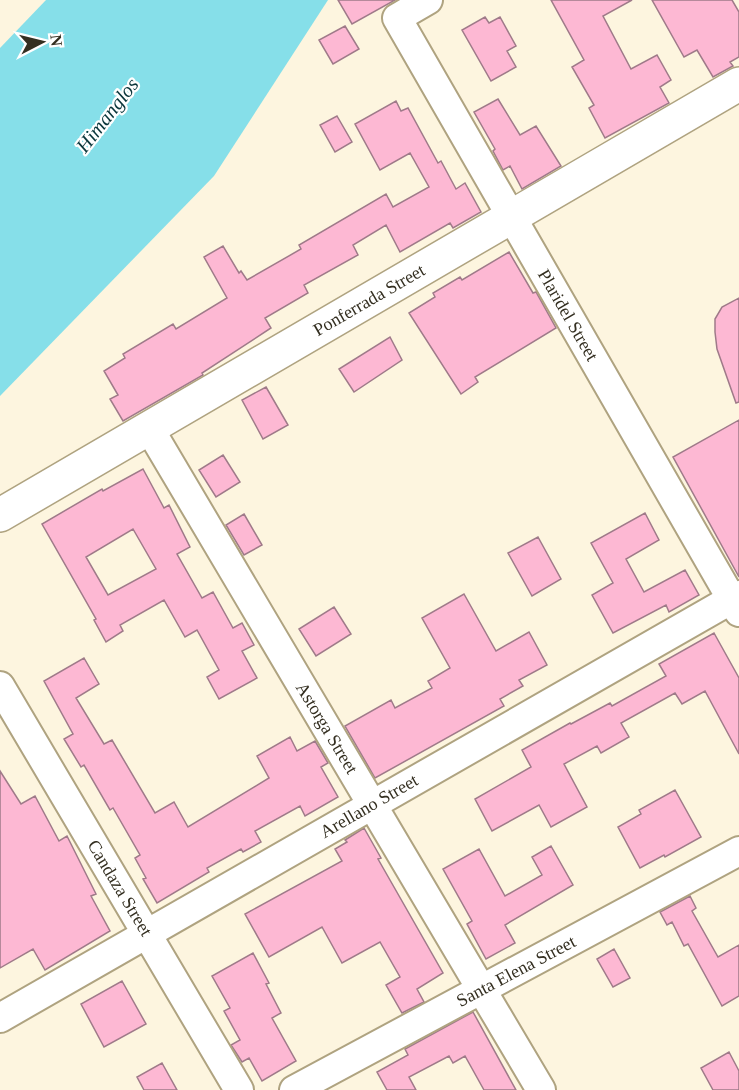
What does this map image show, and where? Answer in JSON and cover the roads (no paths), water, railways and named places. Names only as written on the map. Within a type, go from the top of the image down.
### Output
[{"type":"street","name":"Plaridel Street","points":[[428,0],[397,18],[736,602]]},
{"type":"street","name":"Ponferrada Street","points":[[0,515],[739,84]]},
{"type":"street","name":"Astorga Street","points":[[149,428],[542,1090]]},
{"type":"street","name":"Arellano Street","points":[[0,1018],[372,804],[736,602]]},
{"type":"street","name":"Candaza Street","points":[[0,686],[239,1090]]},
{"type":"street","name":"Santa Elena Street","points":[[294,1090],[739,851]]},
{"type":"water","name":"Himanglos","points":[[46,0],[328,0],[214,176],[0,396],[0,48]]}]
